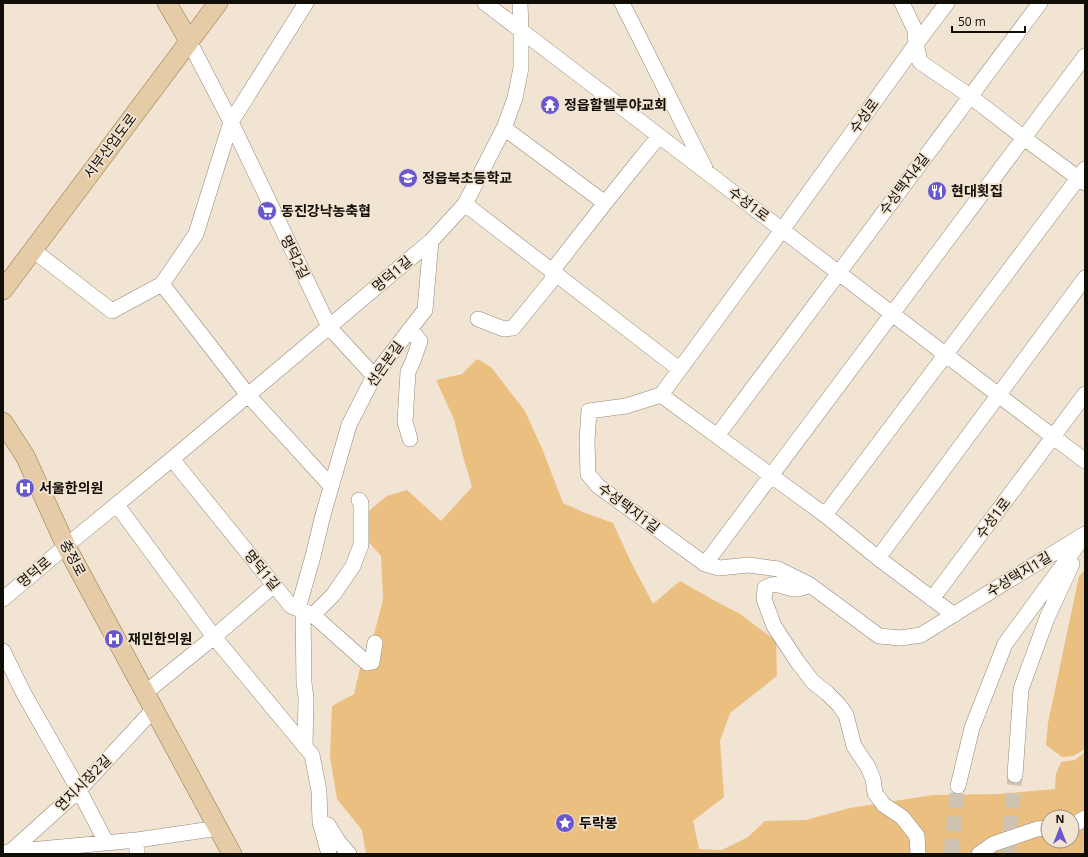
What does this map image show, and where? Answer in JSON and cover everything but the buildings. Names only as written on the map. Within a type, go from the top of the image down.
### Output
[{"type":"main road","points":[[167,3],[189,41]]},
{"type":"main road","name":"서부산업도로","points":[[3,290],[218,3]]},
{"type":"main road","name":"충정로","points":[[3,422],[25,456],[66,546],[232,854]]},
{"type":"street","points":[[33,250],[112,311],[162,284],[196,234],[231,122],[306,3]]},
{"type":"street","name":"수성1로","points":[[485,3],[1085,461]]},
{"type":"street","name":"명덕1길","points":[[66,546],[172,459],[431,241],[465,204],[504,128],[515,98],[520,68],[522,31],[520,3]]},
{"type":"street","points":[[622,3],[707,173]]},
{"type":"street","points":[[825,515],[946,354],[1083,177],[1024,138],[970,96],[920,62],[915,30],[902,3]]},
{"type":"street","name":"수성로","points":[[782,230],[947,3]]},
{"type":"street","name":"수성택지4길","points":[[838,273],[1040,3]]},
{"type":"street","name":"명덕2길","points":[[189,41],[231,122],[329,327],[374,376]]},
{"type":"street","points":[[705,564],[1085,56]]},
{"type":"street","points":[[504,128],[605,203]]},
{"type":"street","points":[[478,319],[504,329],[514,328],[552,280],[552,271],[659,136]]},
{"type":"street","points":[[465,204],[679,369]]},
{"type":"street","points":[[782,230],[661,395],[825,515],[878,558],[954,615]]},
{"type":"street","name":"선은본길","points":[[305,747],[306,698],[304,683],[304,611],[313,556],[349,425],[374,376],[425,310],[431,241]]},
{"type":"street","points":[[717,436],[838,273]]},
{"type":"street","points":[[878,558],[1085,278]]},
{"type":"street","points":[[162,284],[248,394],[331,486]]},
{"type":"street","points":[[410,329],[420,341],[408,372],[405,422],[410,439]]},
{"type":"street","name":"수성1로","points":[[932,599],[1085,394]]},
{"type":"street","name":"수성택지1길","points":[[661,395],[626,406],[589,411],[587,441],[588,474],[598,486],[705,564],[719,568],[749,565],[778,569],[810,585],[879,636],[900,638],[921,635],[1085,535]]},
{"type":"street","name":"명덕1길","points":[[172,459],[291,606],[304,611]]},
{"type":"street","points":[[359,500],[362,503],[361,545],[353,566],[333,595],[304,611],[367,663],[372,662],[374,643]]},
{"type":"street","points":[[116,505],[214,637],[312,755],[319,791],[320,822],[329,854]]},
{"type":"street","points":[[1015,775],[1021,689],[1047,618],[1085,535]]},
{"type":"street","points":[[958,786],[972,728],[1005,644],[1085,535]]},
{"type":"street","name":"명덕로","points":[[3,599],[66,546]]},
{"type":"street","points":[[810,585],[796,590],[772,584],[764,588],[764,599],[768,613],[774,626],[797,661],[814,682],[828,693],[839,705],[846,715],[854,746],[868,766],[873,779],[875,793],[884,805],[902,817],[917,836],[918,854]]},
{"type":"street","points":[[145,692],[214,637],[274,586]]},
{"type":"street","points":[[3,651],[24,694],[79,790],[106,842]]},
{"type":"street","name":"연지시장2길","points":[[7,853],[79,790],[154,709]]},
{"type":"street","points":[[320,822],[328,825],[338,841],[349,854]]},
{"type":"street","points":[[7,853],[106,842],[137,847],[218,828]]},
{"type":"street","points":[[979,854],[992,844],[1040,829]]},
{"type":"shaded area","points":[[477,359],[491,367],[525,411],[543,451],[563,503],[613,523],[653,604],[680,581],[740,614],[776,641],[777,676],[730,713],[720,741],[724,797],[693,821],[699,849],[722,850],[748,837],[765,821],[806,820],[850,808],[933,795],[999,794],[1055,789],[1056,774],[1061,762],[1075,760],[1085,752],[1085,854],[366,854],[362,830],[337,799],[330,757],[332,706],[354,694],[363,656],[375,631],[383,599],[381,556],[364,537],[366,513],[387,496],[407,490],[441,521],[472,487],[454,419],[436,380],[462,374]]},
{"type":"shaded area","points":[[1085,570],[1085,749],[1073,756],[1062,757],[1046,745],[1048,723],[1079,576]]},
{"type":"tunnel","points":[[1008,854],[1015,775]]},
{"type":"tunnel","points":[[951,854],[958,786]]},
{"type":"place","name":"정읍할렐루야교회","points":[[550,105]]},
{"type":"place","name":"정읍북초등학교","points":[[408,178]]},
{"type":"place","name":"현대횟집","points":[[937,191]]},
{"type":"place","name":"동진강낙농축협","points":[[267,211]]},
{"type":"place","name":"서울한의원","points":[[25,488]]},
{"type":"place","name":"재민한의원","points":[[114,639]]},
{"type":"place","name":"두락봉","points":[[565,823]]}]
